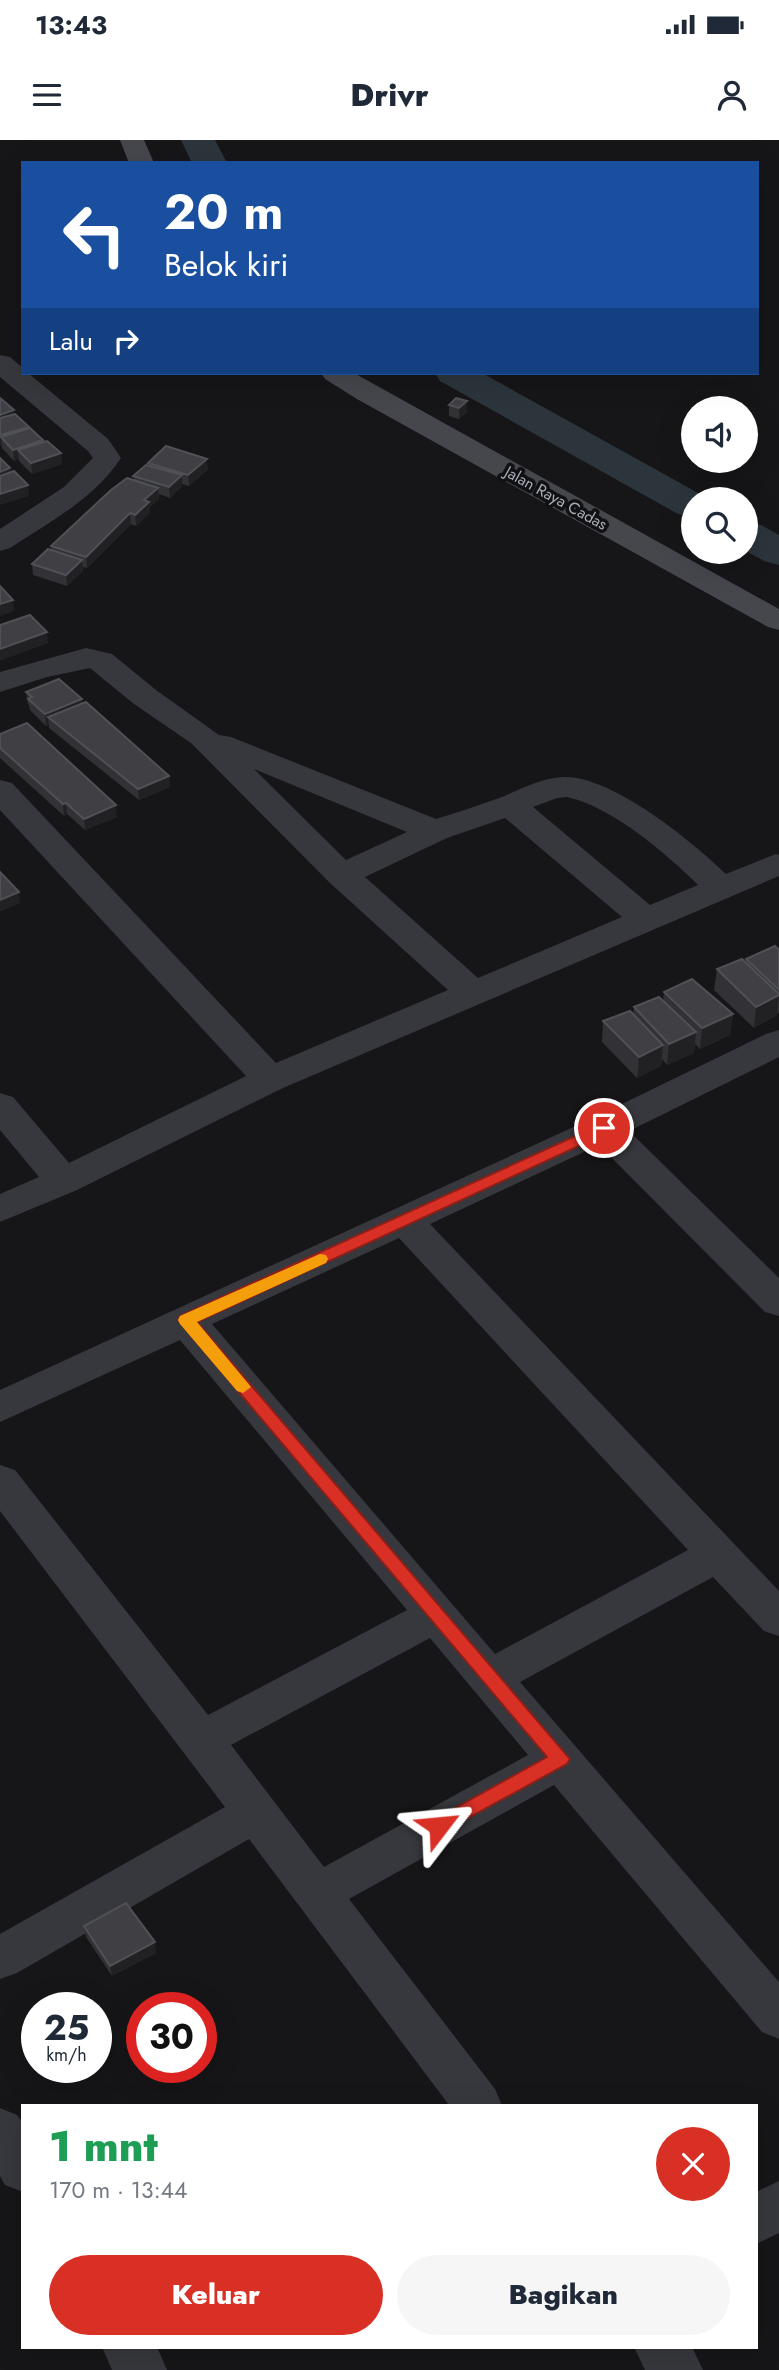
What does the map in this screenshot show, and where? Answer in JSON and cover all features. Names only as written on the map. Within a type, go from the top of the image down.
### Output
[{"type":"street","points":[[132,140],[141,161]]},
{"type":"street","points":[[0,363],[98,445],[107,458],[101,470],[86,484],[0,542]]},
{"type":"street","name":"Jalan Raya Cadas","points":[[338,375],[779,621]]},
{"type":"street","points":[[0,684],[36,670],[86,657],[101,661],[145,697],[202,736],[342,875],[471,992]]},
{"type":"street","points":[[202,736],[435,831]]},
{"type":"street","points":[[342,875],[435,831],[564,787],[591,792],[674,846],[721,888]]},
{"type":"street","points":[[0,790],[270,1079]]},
{"type":"street","points":[[510,806],[646,920]]},
{"type":"street","points":[[0,1209],[64,1181],[270,1079],[776,865]]},
{"type":"street","points":[[0,1407],[604,1128],[779,1042]]},
{"type":"street","points":[[0,1106],[64,1181]]},
{"type":"street","points":[[604,1128],[779,1302]]},
{"type":"street","points":[[405,1221],[779,1619]]},
{"type":"street","points":[[186,1320],[779,2017]]},
{"type":"street","points":[[0,1481],[477,2104]]},
{"type":"street","points":[[491,1677],[718,1554]]},
{"type":"street","points":[[201,1740],[436,1615]]},
{"type":"street","points":[[317,1894],[560,1759]]},
{"type":"street","points":[[0,1958],[256,1812]]},
{"type":"street","points":[[0,2131],[21,2166]]},
{"type":"street","points":[[758,2219],[779,2205]]},
{"type":"street","points":[[129,2349],[141,2370]]},
{"type":"street","points":[[661,2349],[677,2370]]},
{"type":"building","points":[[0,398],[14,410],[0,415]]},
{"type":"building","points":[[456,398],[467,401],[459,408],[449,405]]},
{"type":"building","points":[[15,414],[29,427],[0,435],[0,418]]},
{"type":"building","points":[[30,428],[43,440],[13,450],[1,437]]},
{"type":"building","points":[[47,441],[61,453],[31,463],[18,450]]},
{"type":"building","points":[[166,446],[207,459],[188,475],[148,463]]},
{"type":"building","points":[[0,458],[10,468],[0,472]]},
{"type":"building","points":[[146,465],[182,475],[169,487],[133,476]]},
{"type":"building","points":[[14,471],[28,485],[0,494],[0,476]]},
{"type":"building","points":[[127,478],[158,488],[144,500],[149,502],[135,515],[130,513],[86,557],[51,546],[111,490]]},
{"type":"building","points":[[48,549],[82,560],[66,575],[32,564]]},
{"type":"building","points":[[0,586],[13,600],[0,604]]},
{"type":"building","points":[[30,615],[47,632],[0,649],[0,625]]},
{"type":"building","points":[[59,679],[82,699],[45,714],[28,699],[32,697],[26,692]]},
{"type":"building","points":[[86,702],[169,776],[138,789],[48,717]]},
{"type":"building","points":[[27,723],[116,805],[84,819],[66,803],[63,804],[0,748],[0,734]]},
{"type":"building","points":[[0,872],[19,892],[0,900]]},
{"type":"building","points":[[775,946],[779,950],[779,990],[746,959]]},
{"type":"building","points":[[742,959],[779,995],[756,1007],[717,969]]},
{"type":"building","points":[[692,979],[733,1014],[702,1028],[664,992]]},
{"type":"building","points":[[659,997],[696,1032],[669,1044],[634,1007]]},
{"type":"building","points":[[630,1011],[663,1045],[639,1057],[603,1021]]},
{"type":"building","points":[[126,1903],[155,1942],[110,1966],[84,1926]]},
{"type":"waterway","points":[[198,140],[209,161]]},
{"type":"waterway","points":[[458,375],[681,498]]},
{"type":"waterway","points":[[758,541],[779,552]]},
{"type":"slow traffic","points":[[243,1387],[186,1320],[320,1259]]},
{"type":"route","points":[[439,1826],[560,1759],[186,1320],[604,1128]]}]
